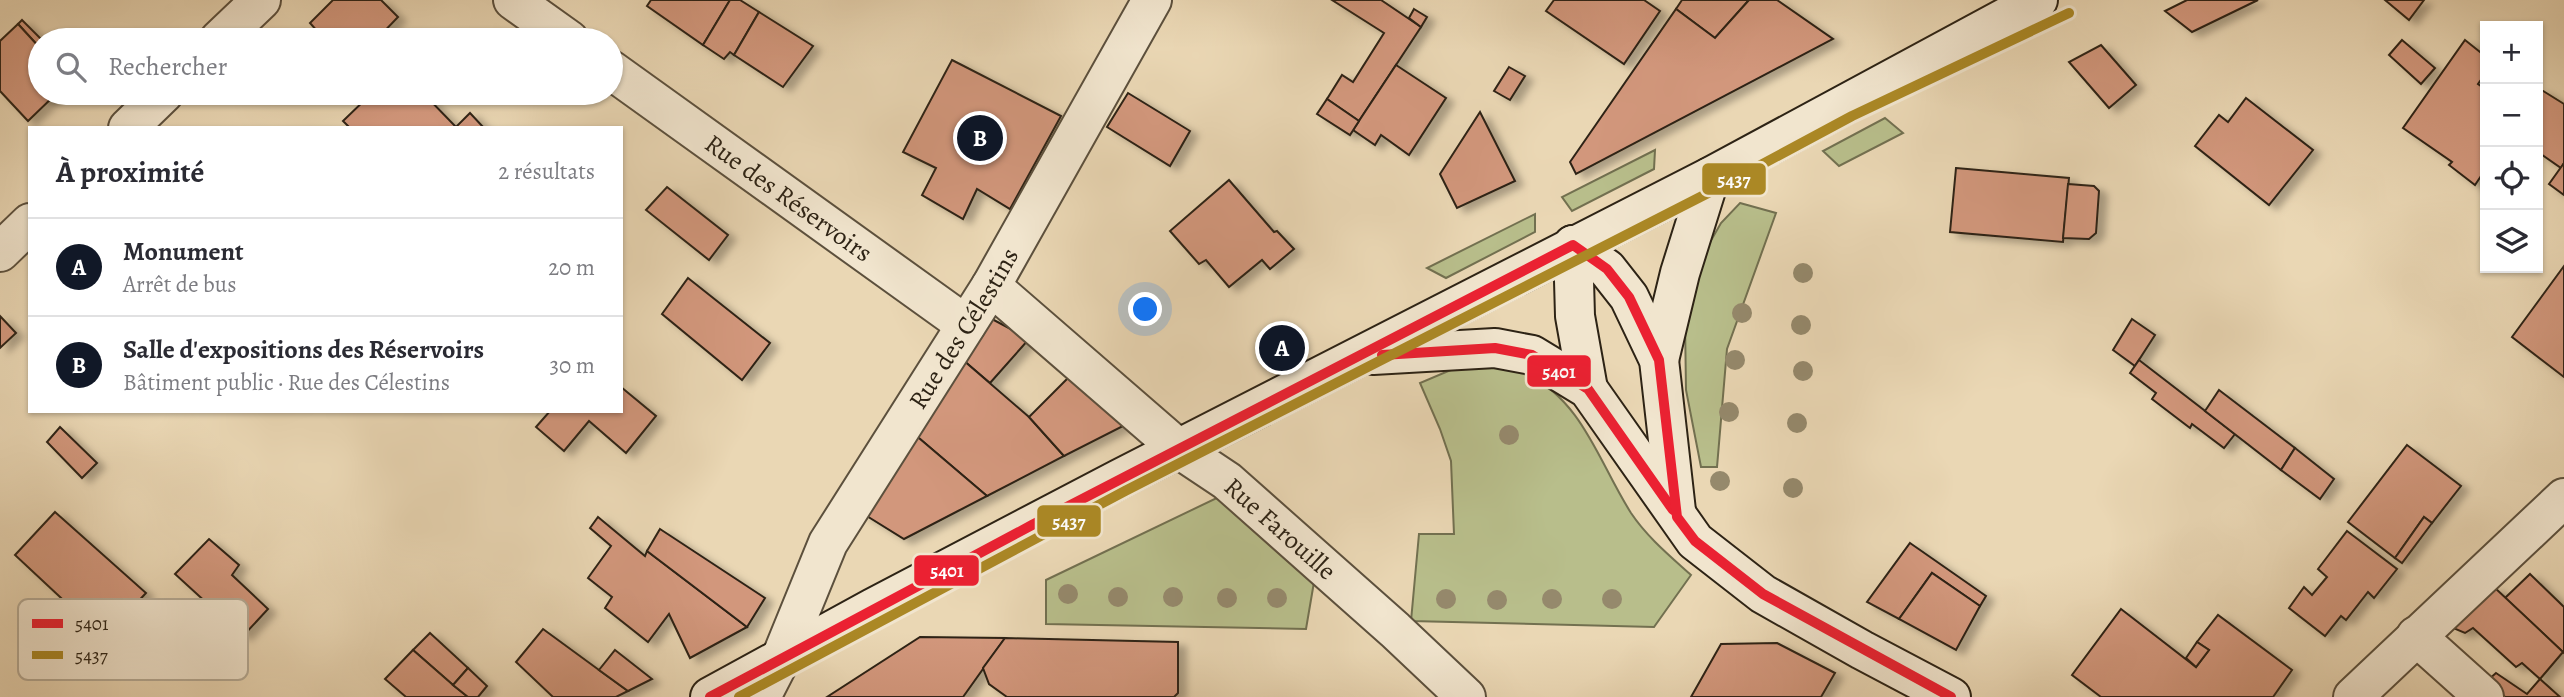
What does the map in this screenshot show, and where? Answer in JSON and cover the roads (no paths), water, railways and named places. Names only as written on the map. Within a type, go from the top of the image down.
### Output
[{"type":"street","points":[[232,28],[261,0]]},
{"type":"street","points":[[513,0],[552,28]]},
{"type":"street","name":"Rue des Célestins","points":[[761,697],[781,658],[828,543],[991,286],[1152,0]]},
{"type":"street","points":[[710,697],[885,601],[1573,245],[1710,177],[2038,0]]},
{"type":"street","points":[[1846,104],[2063,0]]},
{"type":"street","name":"Rue des Réservoirs","points":[[623,79],[966,325]]},
{"type":"street","points":[[130,126],[152,105]]},
{"type":"street","points":[[1659,359],[1681,272],[1710,177]]},
{"type":"street","points":[[0,252],[28,225]]},
{"type":"street","points":[[1573,245],[1607,269],[1629,297],[1659,359],[1677,516]]},
{"type":"street","points":[[1573,245],[1575,316],[1588,389]]},
{"type":"street","name":"Rue Farouille","points":[[991,286],[1179,449],[1227,481],[1395,630],[1466,697]]},
{"type":"street","points":[[1360,356],[1495,348],[1532,355],[1588,389],[1695,541],[1763,594],[1951,697]]},
{"type":"street","points":[[2353,697],[2564,498]]},
{"type":"street","points":[[2416,636],[2484,697]]},
{"type":"place","name":"Salle d'expositions des Réservoirs","points":[[980,138]]},
{"type":"place","name":"Monument","points":[[1282,348]]}]
